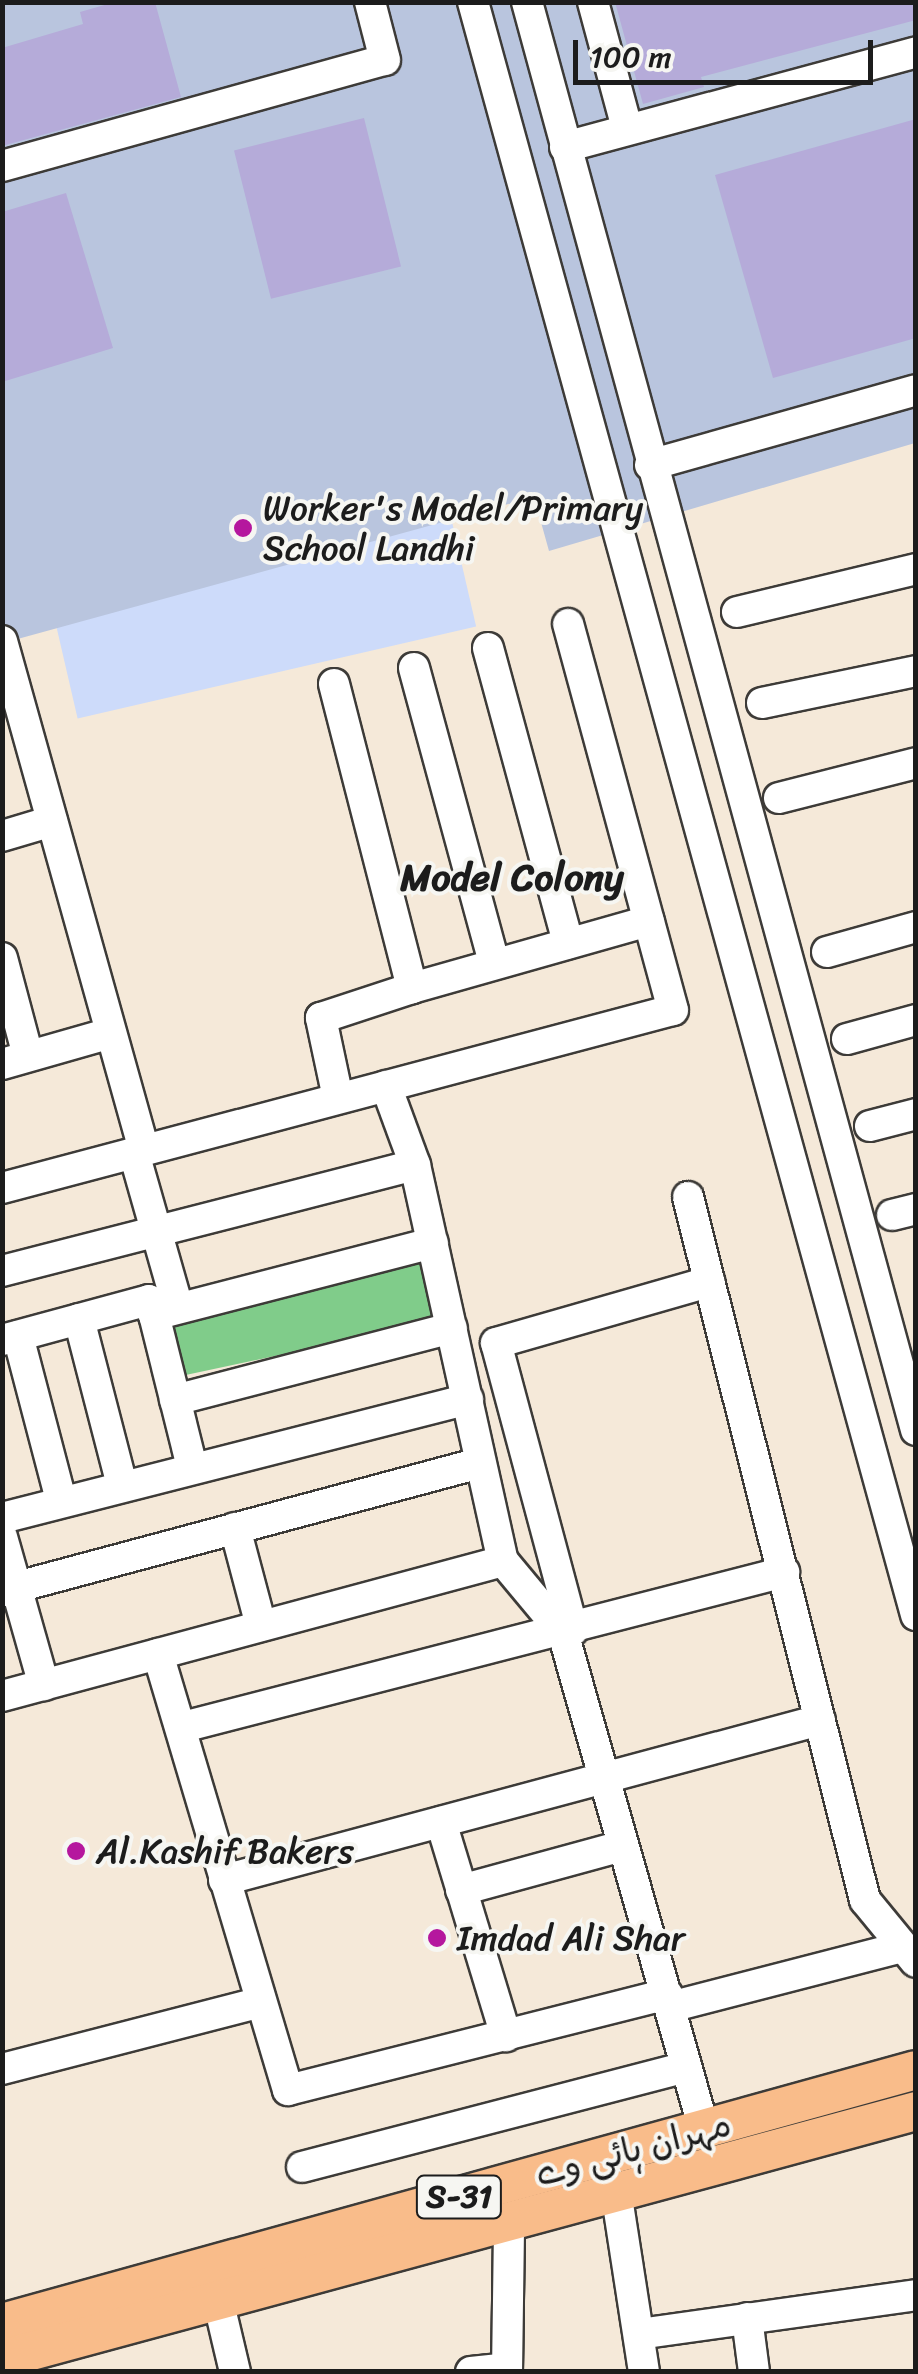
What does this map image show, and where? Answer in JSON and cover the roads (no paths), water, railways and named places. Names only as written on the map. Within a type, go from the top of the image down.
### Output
[{"type":"main road","name":"مہران ہائی وے","points":[[2,2323],[916,2070]]},
{"type":"main road","name":"مہران ہائی وے","points":[[2,2359],[916,2111]]},
{"type":"street","points":[[2,166],[385,60],[370,2]]},
{"type":"street","points":[[473,2],[916,1615]]},
{"type":"street","points":[[527,2],[650,466],[916,1430]]},
{"type":"street","points":[[593,2],[627,128]]},
{"type":"street","points":[[566,148],[627,128],[916,52]]},
{"type":"street","points":[[650,466],[916,390]]},
{"type":"street","points":[[737,612],[916,568]]},
{"type":"street","points":[[2,1188],[673,1010],[568,624]]},
{"type":"street","points":[[2,641],[111,1033],[139,1152],[156,1231],[175,1400],[192,1467]]},
{"type":"street","points":[[488,648],[568,943]]},
{"type":"street","points":[[414,668],[494,963]]},
{"type":"street","points":[[762,703],[916,671]]},
{"type":"street","points":[[334,684],[412,988]]},
{"type":"street","points":[[779,798],[916,762]]},
{"type":"street","points":[[2,836],[52,821]]},
{"type":"street","points":[[338,1098],[320,1018],[648,920]]},
{"type":"street","points":[[827,952],[916,927]]},
{"type":"street","points":[[5,978],[16,1060],[111,1033]]},
{"type":"street","points":[[847,1038],[916,1020]]},
{"type":"street","points":[[386,1086],[415,1165],[503,1561],[568,1631]]},
{"type":"street","points":[[870,1126],[916,1114]]},
{"type":"street","points":[[2,1271],[415,1165]]},
{"type":"street","points":[[158,1654],[183,1727],[257,2003],[288,2090],[669,2000],[909,1955],[865,1900],[688,1197]]},
{"type":"street","points":[[61,1500],[10,1338],[148,1300],[166,1311],[433,1243]]},
{"type":"street","points":[[704,2129],[604,1778],[496,1343],[710,1282]]},
{"type":"street","points":[[79,1318],[122,1485]]},
{"type":"street","points":[[175,1400],[452,1328]]},
{"type":"street","points":[[2,1518],[468,1400]]},
{"type":"street","points":[[10,1589],[479,1463]]},
{"type":"street","points":[[235,1528],[261,1626]]},
{"type":"street","points":[[2,1537],[10,1589],[44,1685]]},
{"type":"street","points":[[2,1696],[503,1561]]},
{"type":"street","points":[[183,1727],[568,1631],[784,1572]]},
{"type":"street","points":[[224,1880],[820,1720]]},
{"type":"street","points":[[440,1822],[506,2036]]},
{"type":"street","points":[[461,1890],[622,1846]]},
{"type":"street","points":[[2,2069],[257,2003]]},
{"type":"street","points":[[302,2167],[686,2067]]},
{"type":"street","points":[[616,2191],[644,2372]]},
{"type":"street","points":[[472,2372],[506,2370],[509,2220]]},
{"type":"street","points":[[639,2334],[916,2295]]},
{"type":"street","points":[[218,2300],[235,2372]]},
{"type":"street","points":[[747,2318],[754,2372]]},
{"type":"place","name":"Worker's Model/Primary School Landhi","points":[[243,528]]},
{"type":"place","name":"Al.Kashif Bakers","points":[[76,1851]]},
{"type":"place","name":"Imdad Ali Shar","points":[[437,1938]]},
{"type":"district","name":"Model Colony","points":[[512,878]]}]
